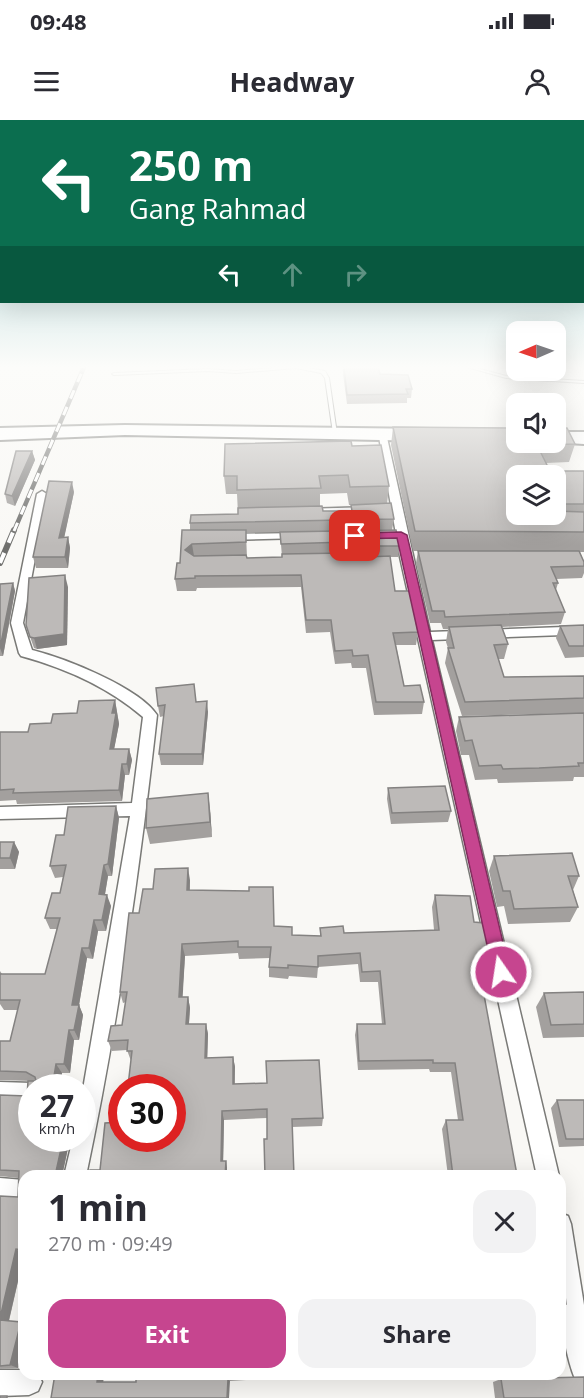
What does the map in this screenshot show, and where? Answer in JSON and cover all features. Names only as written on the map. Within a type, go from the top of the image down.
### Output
[{"type":"highway","points":[[71,427],[448,431]]},
{"type":"highway","points":[[0,434],[125,430],[334,429]]},
{"type":"highway","points":[[566,430],[584,430]]},
{"type":"highway","points":[[566,438],[584,438]]},
{"type":"street","points":[[373,431],[395,509],[396,535],[407,560],[424,636],[450,724],[548,1170]]},
{"type":"street","points":[[42,494],[17,623],[22,645],[26,653],[45,657],[102,684],[138,704],[150,715],[139,809],[91,1074]]},
{"type":"street","points":[[294,512],[395,509]]},
{"type":"street","points":[[217,537],[309,536]]},
{"type":"street","points":[[424,636],[564,631]]},
{"type":"street","points":[[0,813],[139,809]]},
{"type":"street","points":[[0,1092],[18,1093]]},
{"type":"street","points":[[76,1170],[79,1152]]},
{"type":"street","points":[[0,1189],[18,1190]]},
{"type":"street","points":[[566,1269],[584,1370]]},
{"type":"street","points":[[0,1383],[29,1385]]},
{"type":"building","points":[[393,427],[506,428],[506,453],[541,453],[547,465],[506,465],[506,525],[566,525],[566,511],[584,512],[584,532],[415,531]]},
{"type":"building","points":[[566,428],[567,428],[575,444],[566,444]]},
{"type":"building","points":[[351,441],[352,446],[381,445],[389,486],[350,487],[348,475],[319,476],[321,488],[237,490],[237,476],[224,476],[225,444]]},
{"type":"building","points":[[16,451],[32,451],[12,496],[5,494]]},
{"type":"building","points":[[566,471],[584,471],[584,504],[566,504]]},
{"type":"building","points":[[49,481],[72,482],[59,538],[68,537],[65,557],[33,557]]},
{"type":"building","points":[[391,503],[394,519],[190,523],[191,515],[238,514],[238,508],[322,506],[323,511],[352,511],[351,505]]},
{"type":"building","points":[[182,530],[246,530],[246,542],[192,544],[185,550],[194,556],[246,555],[247,558],[282,557],[282,554],[347,553],[365,557],[390,556],[395,591],[410,591],[418,632],[393,633],[404,686],[420,685],[424,702],[376,702],[368,655],[353,656],[352,650],[335,651],[331,620],[306,620],[301,575],[195,576],[195,578],[175,579],[177,563],[180,563]]},
{"type":"building","points":[[396,530],[400,546],[365,546],[347,542],[281,544],[280,532]]},
{"type":"building","points":[[418,551],[579,551],[584,566],[551,567],[558,583],[553,583],[565,612],[445,617],[444,611],[432,611]]},
{"type":"building","points":[[65,575],[64,634],[30,637],[26,625],[29,578]]},
{"type":"building","points":[[13,583],[0,648],[0,584]]},
{"type":"building","points":[[501,625],[508,644],[494,645],[504,677],[584,676],[584,698],[465,702],[448,648],[454,648],[449,627]]},
{"type":"building","points":[[584,625],[584,646],[569,646],[560,626]]},
{"type":"building","points":[[194,684],[196,702],[207,701],[202,754],[159,754],[165,705],[158,706],[156,688]]},
{"type":"building","points":[[115,700],[112,713],[116,713],[110,749],[129,749],[127,764],[122,764],[119,790],[13,793],[14,789],[0,790],[0,732],[28,732],[30,724],[51,723],[53,714],[77,713],[79,701]]},
{"type":"building","points":[[584,713],[584,763],[578,763],[579,766],[539,768],[503,769],[501,765],[479,766],[472,740],[465,741],[459,717]]},
{"type":"building","points":[[445,786],[451,811],[392,813],[388,788]]},
{"type":"building","points":[[208,793],[210,822],[146,828],[147,799]]},
{"type":"building","points":[[116,806],[108,864],[104,865],[99,894],[107,895],[102,920],[94,920],[89,948],[82,948],[72,1005],[79,1005],[74,1030],[69,1030],[64,1064],[56,1064],[54,1074],[0,1071],[0,1041],[10,1041],[20,1000],[0,1000],[0,974],[45,974],[60,918],[45,918],[52,893],[60,893],[66,865],[50,866],[56,835],[64,835],[68,807]]},
{"type":"building","points":[[0,842],[14,842],[10,858],[0,858]]},
{"type":"building","points":[[572,853],[579,876],[568,876],[578,907],[514,909],[510,891],[503,891],[494,856]]},
{"type":"building","points":[[188,868],[187,890],[249,891],[249,887],[273,887],[274,926],[292,927],[292,935],[321,936],[320,928],[343,926],[344,933],[439,930],[435,895],[470,896],[474,922],[484,923],[495,973],[480,973],[516,1170],[452,1170],[446,1120],[463,1120],[455,1063],[433,1063],[433,1060],[359,1061],[357,1024],[385,1024],[380,971],[362,972],[360,953],[318,956],[318,967],[288,965],[288,968],[269,967],[271,947],[238,947],[238,941],[182,944],[179,997],[188,997],[186,1024],[206,1024],[205,1058],[233,1057],[233,1084],[267,1083],[266,1061],[319,1060],[323,1118],[292,1119],[294,1170],[265,1170],[264,1139],[267,1139],[267,1109],[222,1111],[221,1161],[226,1161],[225,1170],[100,1170],[105,1123],[108,1123],[108,1152],[186,1152],[186,1074],[129,1074],[132,1051],[127,1051],[128,1040],[108,1041],[111,1026],[122,1025],[127,992],[120,992],[129,913],[139,913],[143,889],[153,889],[155,869]]},
{"type":"building","points":[[584,992],[584,1024],[551,1025],[544,993]]},
{"type":"building","points":[[0,1095],[18,1096],[18,1152],[60,1152],[56,1170],[0,1170]]},
{"type":"building","points":[[557,1100],[584,1100],[584,1139],[566,1139]]},
{"type":"building","points":[[0,1196],[18,1197],[18,1249],[16,1249],[0,1318]]},
{"type":"building","points":[[0,1320],[18,1322],[18,1334],[10,1365],[0,1366]]},
{"type":"building","points":[[566,1377],[584,1377],[584,1398],[504,1398],[501,1380],[566,1380]]},
{"type":"building","points":[[54,1380],[136,1382],[136,1380],[228,1380],[227,1398],[51,1398]]},
{"type":"railway","points":[[14,531],[59,427]]},
{"type":"railway","points":[[0,563],[14,530]]},
{"type":"route","points":[[355,536],[401,535],[501,972]]}]
